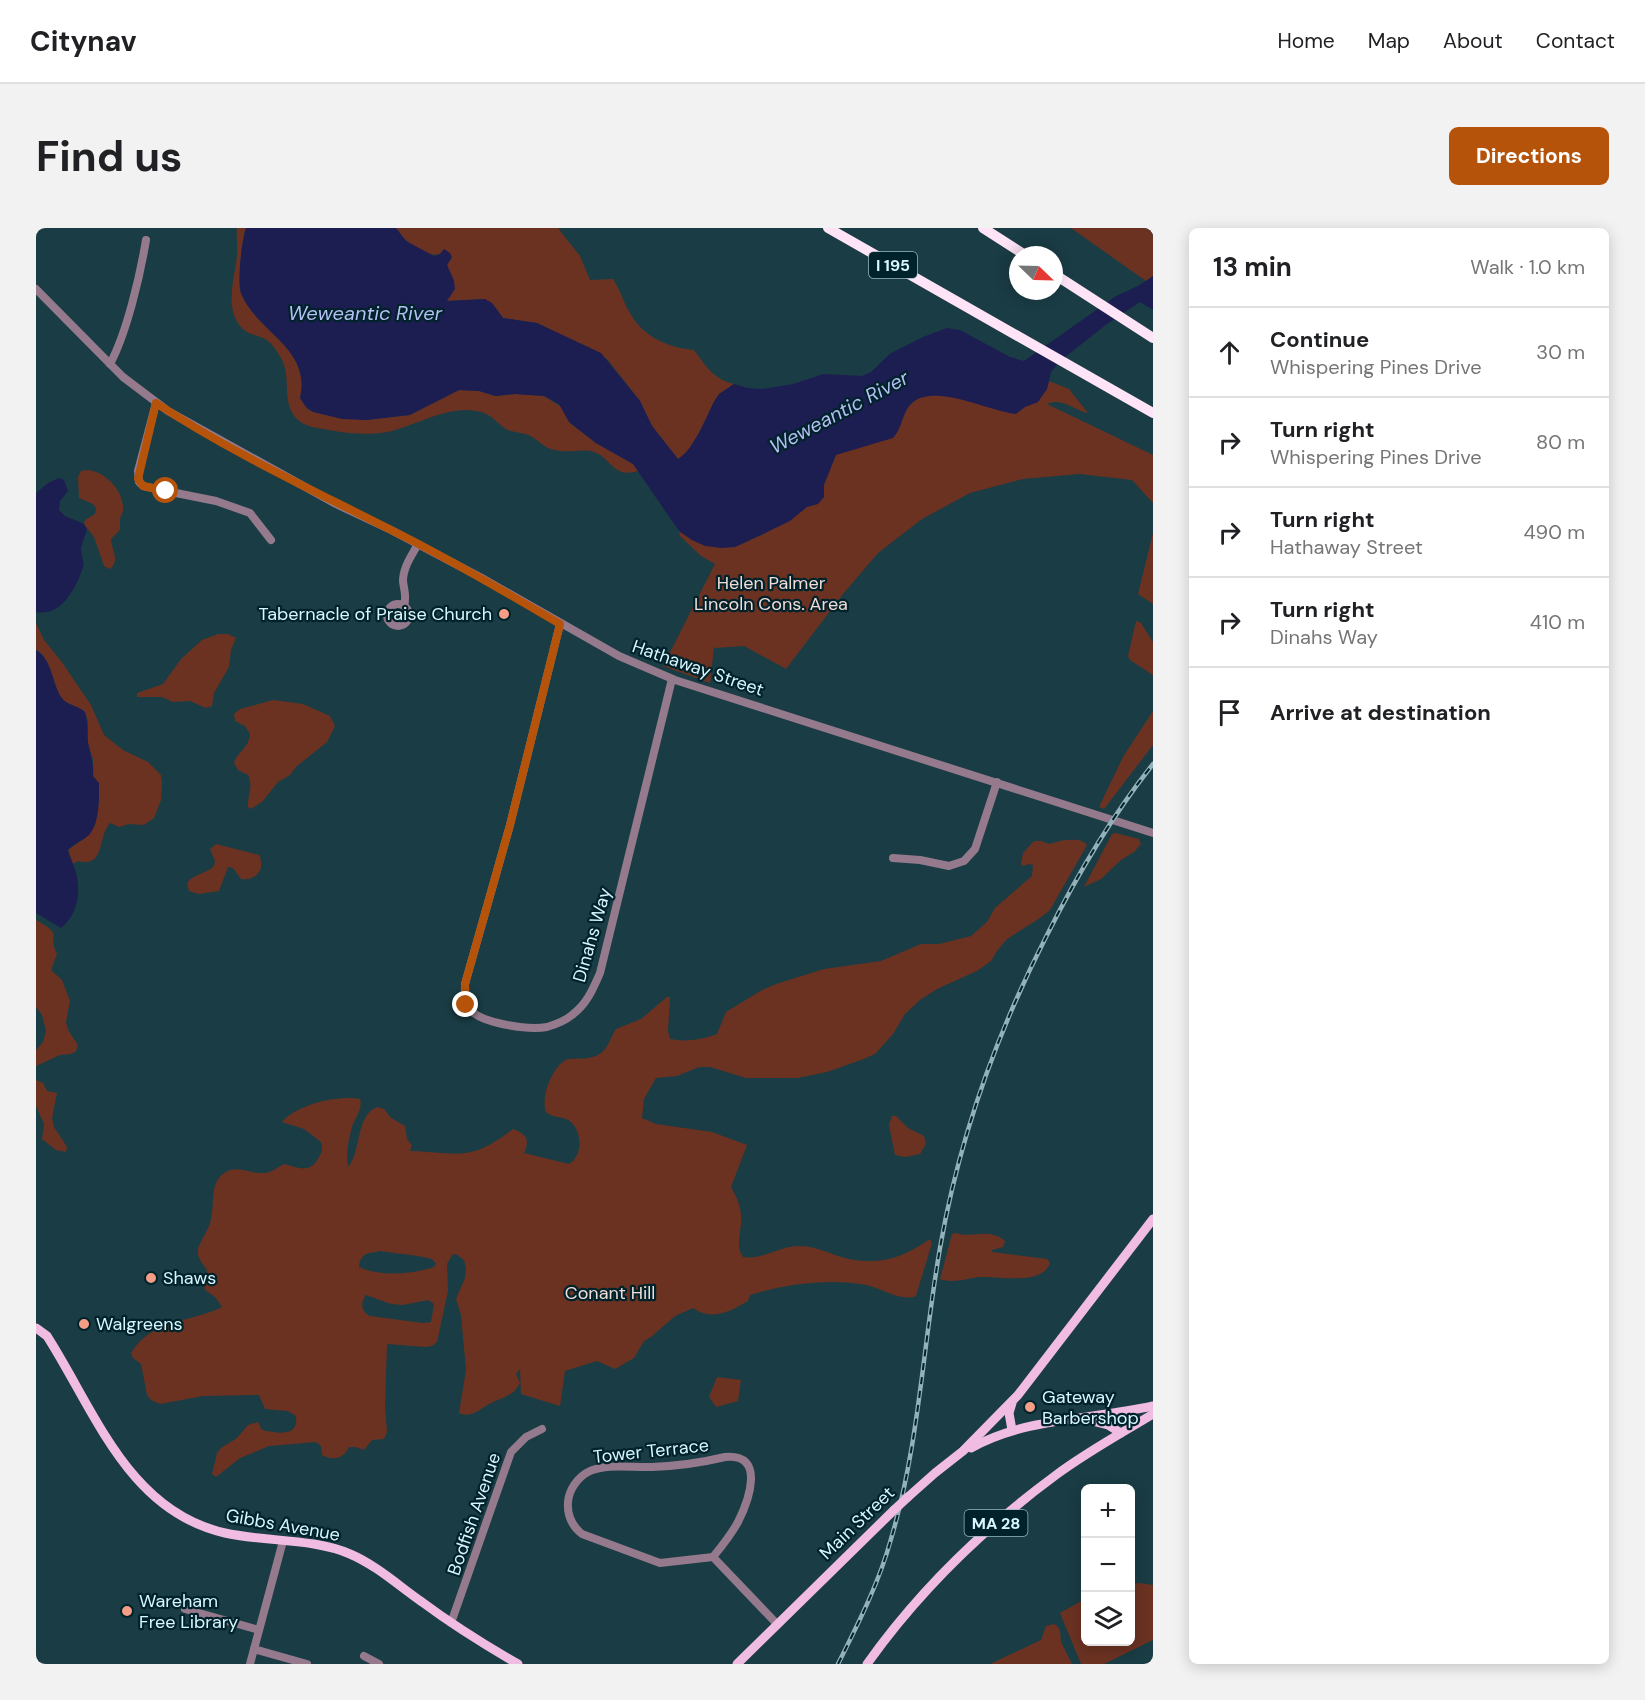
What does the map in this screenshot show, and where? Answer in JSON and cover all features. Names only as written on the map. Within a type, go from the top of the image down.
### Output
[{"type":"highway","name":"I 195","points":[[828,228],[1153,413]]},
{"type":"highway","points":[[983,228],[1011,246]]},
{"type":"highway","points":[[1063,280],[1153,338]]},
{"type":"main road","name":"Main Street","points":[[737,1664],[894,1510],[935,1473],[963,1452],[1003,1411],[1153,1219]]},
{"type":"main road","name":"Gibbs Avenue","points":[[36,1328],[47,1336],[118,1457],[146,1490],[171,1510],[206,1527],[243,1537],[332,1548],[353,1555],[451,1623],[518,1664]]},
{"type":"main road","points":[[1008,1431],[1012,1401]]},
{"type":"main road","points":[[963,1452],[1008,1431],[1153,1406]]},
{"type":"main road","points":[[1003,1411],[999,1420],[1008,1431]]},
{"type":"main road","points":[[1110,1414],[1123,1432]]},
{"type":"main road","name":"MA 28","points":[[867,1664],[892,1629],[942,1573],[999,1520],[1058,1474],[1153,1414]]},
{"type":"main road","points":[[1071,1419],[1097,1421],[1123,1432]]},
{"type":"street","points":[[110,364],[123,331],[147,240]]},
{"type":"street","name":"Hathaway Street","points":[[36,289],[110,364],[156,403],[336,504],[488,581],[619,656],[672,679],[1153,833]]},
{"type":"street","points":[[156,403],[138,471],[139,482],[143,486],[216,501],[250,513],[271,540]]},
{"type":"street","points":[[404,606],[406,599],[403,581],[405,570],[418,544]]},
{"type":"street","name":"Dinahs Way","points":[[560,624],[510,825],[465,984],[466,1005],[474,1014],[491,1021],[520,1027],[548,1026],[571,1016],[584,1004],[591,993],[605,955],[672,679]]},
{"type":"street","points":[[893,858],[920,860],[949,866],[964,861],[975,849],[996,782]]},
{"type":"street","name":"Bodfish Avenue","points":[[451,1623],[511,1452],[526,1437],[542,1429]]},
{"type":"street","name":"Tower Terrace","points":[[725,1457],[741,1458],[750,1468],[746,1500],[733,1531],[713,1557],[660,1563],[625,1552],[577,1530],[568,1514],[568,1497],[585,1473],[600,1468],[692,1465],[725,1457]]},
{"type":"street","points":[[249,1664],[283,1541]]},
{"type":"street","points":[[713,1557],[777,1624]]},
{"type":"street","points":[[185,1609],[259,1630]]},
{"type":"street","points":[[254,1649],[307,1664]]},
{"type":"street","points":[[364,1656],[380,1664]]},
{"type":"green space","points":[[237,228],[246,228],[240,260],[241,293],[248,307],[258,319],[291,353],[302,381],[300,398],[308,410],[366,420],[409,415],[459,390],[479,391],[495,396],[515,394],[544,396],[563,408],[570,423],[596,443],[633,464],[638,471],[629,473],[617,470],[603,457],[591,451],[551,449],[531,436],[506,429],[484,413],[472,410],[448,412],[400,429],[374,434],[316,428],[303,423],[296,418],[289,404],[286,373],[281,358],[266,340],[243,329],[233,313],[232,294],[237,255]]},
{"type":"green space","points":[[396,228],[558,228],[580,256],[590,280],[613,279],[630,313],[642,329],[666,344],[694,350],[715,375],[734,384],[719,394],[694,441],[684,455],[678,459],[652,426],[640,401],[607,359],[537,323],[503,318],[485,299],[447,301],[454,281],[447,265],[451,259],[443,250],[440,254],[434,255],[421,251],[409,243]]},
{"type":"green space","points":[[1071,228],[1153,228],[1153,286]]},
{"type":"green space","name":"Helen Palmer Lincoln Cons. Area","points":[[1049,381],[1069,389],[1088,413],[1063,403],[1047,404],[1153,455],[1153,503],[1132,480],[1079,474],[1023,479],[970,493],[922,519],[878,553],[843,594],[786,669],[744,646],[714,648],[710,683],[663,666],[715,564],[701,556],[680,536],[679,531],[692,540],[722,548],[726,541],[760,536],[781,524],[764,509],[910,395],[1047,389]]},
{"type":"green space","points":[[86,470],[107,478],[117,490],[123,504],[120,529],[111,540],[115,562],[110,569],[104,566],[94,537],[84,524],[85,520],[95,514],[96,508],[93,504],[79,498],[78,477],[81,471]]},
{"type":"green space","points":[[1153,533],[1153,604],[1138,594]]},
{"type":"green space","points":[[1136,621],[1141,623],[1153,642],[1153,675],[1130,660],[1128,656]]},
{"type":"green space","points":[[36,623],[44,640],[91,705],[104,735],[123,750],[148,762],[161,775],[161,800],[154,818],[144,825],[129,824],[119,827],[110,823],[97,856],[87,862],[78,861],[73,864],[68,850],[87,836],[97,815],[99,798],[93,776],[93,759],[88,744],[88,722],[85,712],[61,697],[49,665],[36,650]]},
{"type":"green space","points":[[218,634],[228,634],[236,638],[231,650],[229,667],[214,693],[212,706],[206,708],[190,701],[173,702],[162,697],[137,697],[137,693],[163,684],[181,659],[202,640]]},
{"type":"green space","points":[[273,700],[303,704],[330,716],[335,726],[327,742],[297,766],[290,775],[278,782],[262,802],[251,809],[248,807],[250,779],[248,775],[238,770],[234,763],[248,743],[250,734],[245,726],[235,721],[234,714],[240,709]]},
{"type":"green space","points":[[1153,711],[1153,745],[1104,809],[1099,807],[1123,757]]},
{"type":"green space","points":[[1112,834],[1139,839],[1141,844],[1101,879],[1084,887]]},
{"type":"green space","name":"Conant Hill","points":[[1073,840],[1082,841],[1087,845],[1050,910],[1007,939],[991,961],[977,971],[937,989],[920,1000],[905,1014],[893,1034],[875,1054],[827,1072],[797,1078],[746,1078],[710,1067],[699,1067],[677,1076],[656,1078],[644,1099],[642,1118],[656,1124],[712,1132],[747,1145],[731,1187],[740,1210],[739,1247],[743,1257],[757,1257],[797,1246],[863,1261],[886,1260],[908,1252],[930,1239],[932,1243],[916,1296],[898,1296],[866,1285],[823,1282],[792,1285],[750,1295],[748,1301],[720,1314],[707,1314],[693,1308],[675,1316],[644,1341],[634,1358],[615,1369],[597,1361],[565,1371],[560,1406],[521,1394],[520,1369],[516,1374],[520,1383],[512,1393],[469,1415],[459,1413],[466,1370],[461,1315],[456,1299],[465,1278],[466,1268],[464,1260],[456,1254],[452,1255],[447,1264],[448,1291],[437,1342],[426,1347],[387,1344],[385,1406],[387,1432],[384,1439],[372,1440],[364,1450],[349,1447],[341,1456],[330,1458],[322,1455],[321,1446],[316,1442],[269,1446],[240,1458],[216,1477],[212,1474],[217,1453],[237,1438],[248,1425],[258,1422],[262,1430],[286,1432],[294,1428],[296,1416],[288,1411],[265,1409],[259,1395],[203,1396],[160,1404],[151,1400],[147,1395],[141,1364],[133,1358],[131,1353],[139,1342],[160,1328],[222,1307],[215,1297],[205,1290],[207,1270],[198,1255],[199,1245],[210,1223],[217,1181],[226,1172],[235,1169],[266,1173],[284,1164],[308,1168],[316,1162],[320,1155],[321,1142],[304,1129],[282,1122],[298,1110],[319,1102],[341,1098],[360,1099],[360,1110],[348,1142],[348,1167],[365,1118],[377,1107],[384,1109],[391,1118],[405,1126],[407,1139],[412,1145],[410,1151],[454,1154],[475,1151],[486,1147],[513,1129],[526,1138],[524,1153],[569,1164],[579,1150],[579,1138],[575,1126],[568,1120],[545,1111],[546,1092],[560,1064],[569,1059],[591,1058],[598,1055],[607,1047],[616,1029],[641,1019],[667,997],[670,997],[668,1031],[670,1039],[699,1039],[717,1034],[726,1012],[776,984],[824,969],[881,961],[921,944],[939,944],[971,936],[987,922],[995,908],[1032,876],[1033,865],[1023,866],[1021,864],[1023,853],[1034,841],[1049,844]],"holes":[[[381,1251],[424,1257],[433,1260],[436,1264],[434,1267],[407,1273],[376,1272],[359,1267],[363,1256]],[[366,1295],[391,1304],[403,1305],[428,1300],[434,1304],[431,1322],[370,1316],[362,1307]]]},
{"type":"green space","points":[[216,844],[259,855],[261,865],[258,873],[251,878],[241,879],[233,868],[228,867],[219,891],[199,894],[189,891],[187,883],[190,880],[214,866],[215,861],[210,849]]},
{"type":"green space","points":[[36,920],[53,932],[57,954],[51,970],[62,980],[70,1001],[66,1022],[68,1030],[78,1045],[76,1051],[71,1054],[60,1055],[36,1066],[36,1050],[43,1042],[46,1031],[42,1015],[36,1007]]},
{"type":"green space","points":[[36,1080],[43,1083],[47,1091],[57,1093],[52,1118],[54,1127],[67,1147],[66,1152],[56,1150],[42,1139],[44,1124],[36,1106]]},
{"type":"green space","points":[[892,1116],[896,1116],[908,1128],[924,1136],[926,1144],[920,1154],[906,1157],[895,1155],[889,1125]]},
{"type":"green space","points":[[952,1234],[993,1235],[1005,1241],[1003,1247],[992,1250],[992,1252],[1047,1259],[1050,1263],[1039,1275],[1030,1277],[981,1277],[950,1281],[940,1279]]},
{"type":"green space","points":[[717,1377],[741,1380],[738,1401],[716,1407],[709,1397]]},
{"type":"green space","points":[[1135,1584],[1153,1585],[1153,1640],[1104,1664],[1081,1664],[1060,1613],[1081,1601],[1081,1646],[1135,1646]]},
{"type":"green space","points":[[1054,1624],[1060,1630],[1061,1642],[1072,1664],[990,1664],[1041,1640],[1046,1626]]},
{"type":"water","name":"Weweantic River","points":[[246,228],[396,228],[406,241],[434,256],[440,254],[444,249],[452,257],[447,265],[455,289],[447,301],[485,299],[492,303],[503,318],[537,323],[601,353],[640,401],[652,426],[678,459],[684,455],[694,441],[719,394],[734,384],[763,389],[793,384],[823,374],[862,376],[871,372],[891,353],[947,328],[960,330],[1010,357],[1024,361],[1116,296],[1153,276],[1153,310],[1140,302],[1107,324],[1060,361],[1051,372],[1047,389],[1038,402],[1025,407],[1016,414],[960,399],[932,396],[920,398],[907,409],[893,438],[836,455],[824,485],[824,497],[818,504],[807,507],[790,521],[744,543],[735,547],[722,548],[705,546],[679,531],[633,464],[596,443],[569,422],[559,404],[544,396],[515,394],[495,396],[479,391],[459,390],[410,415],[366,420],[342,419],[313,412],[300,398],[302,381],[291,353],[248,307],[241,293],[240,260]]},
{"type":"water","points":[[59,478],[64,480],[68,491],[60,501],[59,510],[65,516],[84,524],[87,530],[81,548],[83,564],[80,575],[67,599],[53,610],[36,612],[36,493],[48,483]]},
{"type":"water","points":[[36,650],[49,665],[61,697],[85,712],[93,776],[99,783],[95,825],[88,836],[68,850],[78,881],[78,898],[72,915],[61,928],[36,913]]},
{"type":"railway","points":[[838,1664],[880,1571],[900,1503],[908,1468],[934,1284],[948,1207],[981,1088],[1011,1012],[1058,914],[1109,826],[1153,764]]},
{"type":"place","name":"Tabernacle of Praise Church","points":[[504,614]]},
{"type":"place","name":"Shaws","points":[[151,1278]]},
{"type":"place","name":"Walgreens","points":[[84,1324]]},
{"type":"place","name":"Gateway Barbershop","points":[[1030,1407]]},
{"type":"place","name":"Wareham Free Library","points":[[127,1611]]},
{"type":"route","points":[[166,491],[143,486],[138,479],[138,471],[156,403],[336,504],[392,530],[488,581],[560,624],[510,825],[465,984],[466,1005]]}]
